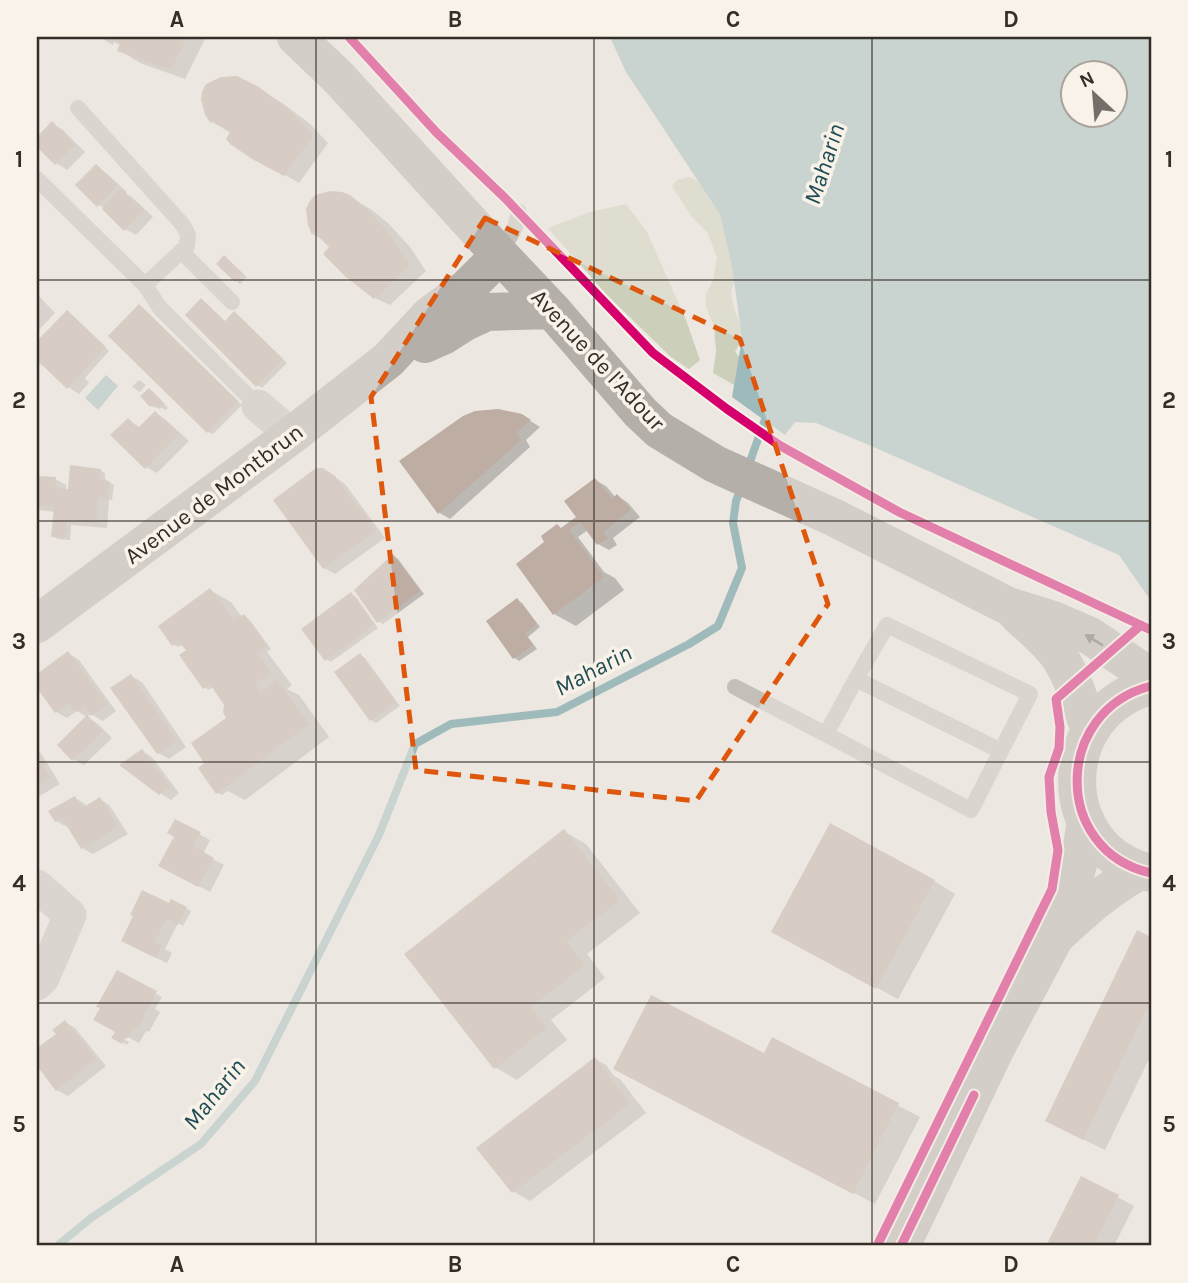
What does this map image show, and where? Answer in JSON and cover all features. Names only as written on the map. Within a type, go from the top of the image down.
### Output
[{"type":"main road","name":"Avenue de l'Adour","points":[[296,37],[339,78],[659,430],[715,464],[835,518],[1008,606],[1053,620],[1090,636],[1151,677]]},
{"type":"main road","name":"Avenue de Montbrun","points":[[37,624],[292,435],[388,360],[430,315],[466,289],[500,255]]},
{"type":"main road","points":[[388,360],[443,336],[465,321],[487,312],[552,310]]},
{"type":"main road","name":"Avenue de l'Adour","points":[[1008,606],[1060,657],[1090,731]]},
{"type":"main road","points":[[1146,872],[1118,859],[1099,842],[1086,821],[1078,799],[1077,775],[1080,752],[1103,713],[1120,699],[1151,686]]},
{"type":"main road","points":[[901,1246],[996,1048],[1055,937],[1073,883],[1086,821]]},
{"type":"main road","points":[[1055,937],[1113,886],[1146,872]]},
{"type":"street","points":[[258,407],[292,435]]},
{"type":"street","points":[[37,886],[70,915],[43,978],[37,984]]},
{"type":"lane","points":[[78,108],[183,225],[188,235],[187,246],[145,285]]},
{"type":"lane","points":[[37,179],[145,285],[160,308],[258,407]]},
{"type":"lane","points":[[500,255],[515,228],[519,212]]},
{"type":"lane","points":[[181,251],[232,302]]},
{"type":"lane","points":[[735,687],[971,810],[1030,694],[887,625],[826,734]]},
{"type":"lane","points":[[856,679],[1001,751]]},
{"type":"highlighted area","points":[[485,218],[740,339],[828,604],[696,801],[416,770],[371,397]]},
{"type":"green space","points":[[690,177],[705,185],[717,199],[737,276],[731,291],[742,339],[735,352],[743,361],[734,385],[713,373],[716,351],[714,326],[706,307],[706,294],[713,280],[717,257],[707,232],[691,216],[672,186],[677,180]]},
{"type":"green space","points":[[626,204],[647,232],[686,320],[700,360],[689,369],[671,357],[608,296],[548,228],[590,212]]},
{"type":"water","points":[[610,37],[1151,37],[1151,601],[1119,555],[816,423],[795,422],[785,435],[732,397],[742,339],[732,266],[720,214],[626,72]]},
{"type":"water","points":[[106,375],[118,386],[98,410],[85,398]]},
{"type":"building","points":[[105,37],[187,37],[171,70],[117,51],[120,43]]},
{"type":"building","points":[[237,76],[259,87],[288,109],[313,136],[284,176],[230,144],[226,139],[230,132],[212,121],[211,124],[205,115],[201,100],[206,84],[221,77]]},
{"type":"building","points":[[52,121],[75,145],[55,165],[37,147],[37,137]]},
{"type":"building","points":[[96,164],[118,185],[97,207],[75,185]]},
{"type":"building","points":[[121,189],[144,210],[124,231],[102,209]]},
{"type":"building","points":[[330,191],[350,195],[366,208],[389,233],[410,265],[374,299],[323,254],[329,247],[314,232],[312,235],[306,209],[315,195]]},
{"type":"building","points":[[224,255],[243,274],[235,282],[216,264]]},
{"type":"building","points":[[201,298],[225,321],[234,311],[283,359],[256,387],[185,315]]},
{"type":"building","points":[[139,304],[238,401],[207,433],[108,336]]},
{"type":"building","points":[[67,310],[106,347],[67,389],[39,362],[37,364],[37,341]]},
{"type":"building","points":[[149,388],[165,404],[159,409],[154,404],[150,407],[140,396]]},
{"type":"building","points":[[498,409],[522,414],[531,420],[516,433],[521,440],[438,514],[399,461],[463,416],[475,411]]},
{"type":"building","points":[[155,411],[179,434],[145,469],[110,435],[128,418],[138,428]]},
{"type":"building","points":[[70,465],[101,469],[100,480],[109,481],[108,499],[99,497],[96,523],[67,521],[65,538],[51,537],[54,507],[37,506],[37,476],[56,477],[55,488],[68,489]]},
{"type":"building","points":[[316,468],[323,468],[335,476],[376,531],[323,569],[273,500]]},
{"type":"building","points":[[595,478],[612,499],[617,494],[631,510],[603,532],[608,538],[597,545],[580,522],[569,530],[604,577],[553,615],[516,564],[544,542],[541,536],[557,524],[561,528],[576,517],[564,501]]},
{"type":"building","points":[[393,554],[420,591],[377,623],[354,590]]},
{"type":"building","points":[[210,588],[234,621],[244,614],[267,646],[258,654],[271,673],[255,684],[260,693],[277,680],[309,724],[216,794],[198,768],[204,763],[191,743],[226,718],[224,705],[210,684],[203,689],[179,655],[186,650],[179,642],[172,646],[158,626]]},
{"type":"building","points":[[351,592],[374,625],[325,661],[301,629]]},
{"type":"building","points":[[517,598],[537,624],[525,634],[533,645],[513,659],[486,621]]},
{"type":"building","points":[[68,651],[107,704],[91,716],[84,706],[76,712],[69,703],[55,713],[37,688],[37,674]]},
{"type":"building","points":[[360,653],[396,703],[370,721],[334,672]]},
{"type":"building","points":[[131,674],[177,741],[157,754],[110,688]]},
{"type":"building","points":[[87,715],[103,731],[72,761],[57,745]]},
{"type":"building","points":[[142,749],[170,787],[159,795],[119,765]]},
{"type":"building","points":[[37,756],[50,777],[37,786]]},
{"type":"building","points":[[75,796],[82,808],[100,797],[118,827],[81,849],[62,818],[55,822],[48,811]]},
{"type":"building","points":[[175,819],[201,832],[193,846],[214,858],[198,887],[158,866],[174,837],[167,833]]},
{"type":"building","points":[[830,823],[935,880],[876,989],[771,932]]},
{"type":"building","points":[[564,829],[620,900],[566,941],[585,965],[531,1007],[547,1028],[494,1069],[404,954]]},
{"type":"building","points":[[142,890],[169,903],[171,899],[187,907],[178,925],[166,919],[155,942],[162,945],[156,958],[121,941]]},
{"type":"building","points":[[1137,930],[1151,937],[1151,1011],[1147,1008],[1083,1140],[1045,1121]]},
{"type":"building","points":[[117,970],[157,991],[138,1027],[135,1026],[122,1044],[111,1038],[115,1032],[93,1020],[100,1008],[96,1007]]},
{"type":"building","points":[[651,995],[764,1053],[772,1037],[899,1103],[853,1194],[613,1069]]},
{"type":"building","points":[[65,1020],[96,1059],[56,1091],[37,1066],[37,1048],[56,1034],[52,1030]]},
{"type":"building","points":[[595,1057],[630,1104],[512,1193],[476,1148]]},
{"type":"building","points":[[1081,1176],[1119,1195],[1093,1246],[1046,1246]]},
{"type":"waterway","name":"Maharin","points":[[748,467],[767,414]]},
{"type":"waterway","name":"Maharin","points":[[57,1246],[91,1218],[201,1144],[255,1081],[379,835],[415,744],[451,724],[557,712],[689,644],[718,626],[742,568],[733,523],[736,501],[742,486]]},
{"type":"cycle path","points":[[349,37],[436,132],[505,198],[653,353],[727,409],[779,445],[899,512],[1151,630]]},
{"type":"cycle path","points":[[877,1246],[1052,889],[1058,850],[1051,812],[1049,777],[1059,748],[1060,727],[1056,699],[1141,625]]},
{"type":"cycle path","points":[[1151,686],[1119,700],[1096,723],[1082,750],[1077,781],[1082,811],[1095,838],[1119,860],[1151,873]]},
{"type":"cycle path","points":[[901,1246],[974,1095]]}]
